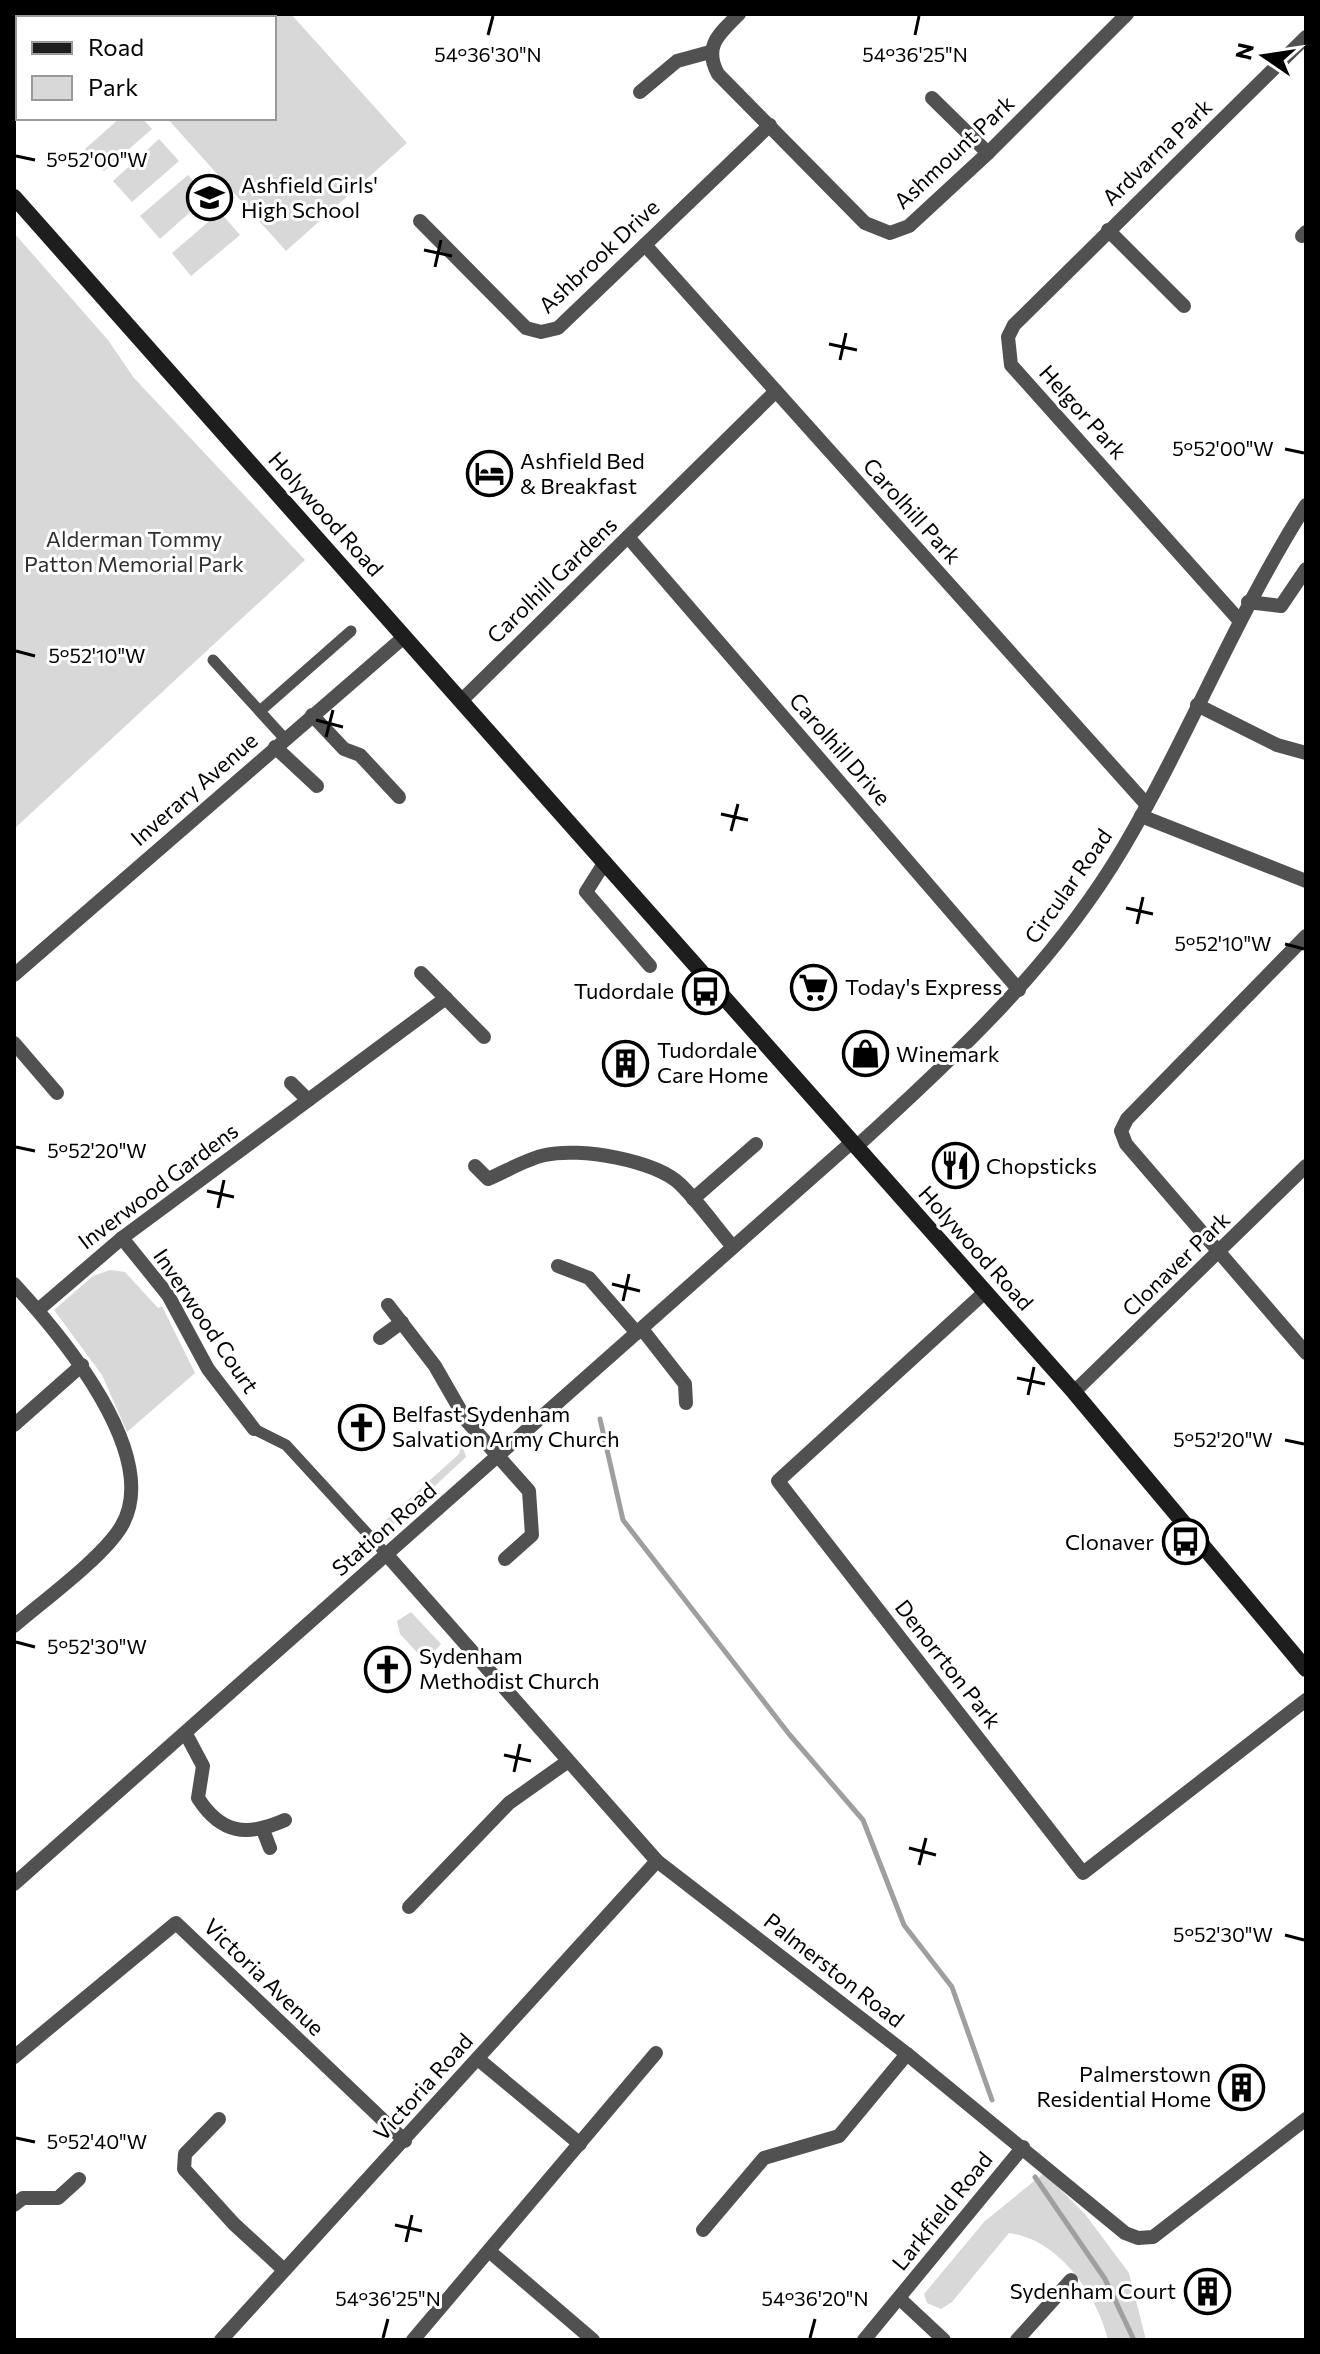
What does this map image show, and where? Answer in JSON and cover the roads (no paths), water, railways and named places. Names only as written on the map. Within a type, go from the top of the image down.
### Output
[{"type":"main road","name":"Holywood Road","points":[[14,197],[1074,1392],[1306,1669]]},
{"type":"street","points":[[640,92],[677,61],[710,52],[716,37],[739,14]]},
{"type":"street","name":"Ashmount Park","points":[[710,52],[718,74],[865,223],[881,233],[901,231],[909,226],[988,153],[1111,20],[1127,14]]},
{"type":"street","name":"Ardvarna Park","points":[[1108,230],[1306,37]]},
{"type":"street","points":[[932,98],[988,153]]},
{"type":"street","name":"Ashbrook Drive","points":[[420,221],[520,322],[541,332],[558,328],[770,125]]},
{"type":"street","points":[[1108,230],[1184,306]]},
{"type":"street","name":"Helgor Park","points":[[1108,230],[1014,325],[1008,337],[1011,365],[1239,620]]},
{"type":"street","name":"Carolhill Park","points":[[645,245],[1144,810]]},
{"type":"street","name":"Carolhill Gardens","points":[[462,700],[776,391]]},
{"type":"street","name":"Circular Road","points":[[854,1144],[1019,990],[1082,910],[1144,810],[1248,602],[1306,505]]},
{"type":"street","name":"Carolhill Drive","points":[[628,537],[1019,990]]},
{"type":"street","points":[[1248,602],[1281,606],[1306,569]]},
{"type":"street","points":[[260,711],[351,631]]},
{"type":"street","name":"Inverary Avenue","points":[[14,975],[404,637]]},
{"type":"street","points":[[213,660],[260,711],[280,743],[317,786]]},
{"type":"street","points":[[1197,705],[1277,745],[1306,753]]},
{"type":"street","points":[[312,715],[344,749],[360,755],[399,797]]},
{"type":"street","points":[[1144,810],[1306,881]]},
{"type":"street","points":[[605,862],[586,892],[650,966]]},
{"type":"street","points":[[1306,936],[1127,1119],[1121,1131],[1126,1144],[1306,1353]]},
{"type":"street","points":[[421,973],[484,1037]]},
{"type":"street","name":"Inverwood Gardens","points":[[38,1310],[122,1238],[446,998]]},
{"type":"street","points":[[14,1043],[57,1093]]},
{"type":"street","points":[[291,1083],[308,1100]]},
{"type":"street","points":[[693,1199],[756,1144]]},
{"type":"street","name":"Station Road","points":[[14,1884],[733,1247],[854,1144]]},
{"type":"street","points":[[475,1166],[488,1179],[549,1154],[604,1157],[663,1171],[693,1199],[733,1247]]},
{"type":"street","name":"Clonaver Park","points":[[1074,1392],[1306,1166]]},
{"type":"street","name":"Inverwood Court","points":[[122,1238],[168,1295],[208,1369],[254,1429]]},
{"type":"street","points":[[558,1266],[589,1278],[640,1331],[685,1384],[686,1403]]},
{"type":"street","points":[[14,1284],[82,1365],[123,1447],[133,1487],[131,1505],[113,1539],[14,1626]]},
{"type":"street","name":"Denorrton Park","points":[[985,1292],[778,1481],[1073,1861],[1083,1873],[1306,1700]]},
{"type":"street","points":[[388,1305],[435,1366],[460,1413],[529,1491],[532,1535],[505,1559]]},
{"type":"street","points":[[380,1338],[402,1322]]},
{"type":"street","points":[[14,1425],[82,1365]]},
{"type":"street","points":[[254,1429],[286,1445],[387,1555]]},
{"type":"street","name":"Palmerston Road","points":[[387,1555],[657,1861],[907,2054],[1115,2226],[1138,2238],[1153,2237],[1306,2119]]},
{"type":"street","points":[[186,1734],[201,1756],[203,1766],[198,1798],[208,1814],[225,1827],[263,1830],[285,1820]]},
{"type":"street","points":[[409,1907],[509,1803],[567,1762]]},
{"type":"street","points":[[263,1830],[270,1848]]},
{"type":"street","name":"Victoria Road","points":[[221,2340],[657,1861]]},
{"type":"street","name":"Victoria Avenue","points":[[14,2057],[176,1923],[405,2141]]},
{"type":"street","points":[[413,2340],[656,2053]]},
{"type":"street","points":[[703,2230],[764,2158],[839,2136],[907,2054]]},
{"type":"street","points":[[478,2059],[580,2144]]},
{"type":"street","points":[[219,2119],[190,2147],[183,2161],[184,2169],[234,2224],[283,2269]]},
{"type":"street","name":"Larkfield Road","points":[[864,2340],[1023,2147]]},
{"type":"street","points":[[14,2205],[23,2198],[58,2198],[79,2179]]},
{"type":"street","points":[[489,2251],[593,2340]]},
{"type":"street","points":[[1017,2340],[1071,2280]]},
{"type":"street","points":[[899,2298],[944,2340]]},
{"type":"waterway","points":[[600,1419],[623,1520],[789,1734],[863,1820],[904,1925],[952,1987],[992,2100]]},
{"type":"waterway","points":[[1035,2177],[1105,2279],[1134,2340]]},
{"type":"place","name":"Ashfield Girls' High School","points":[[210,198]]},
{"type":"place","name":"Ashfield Bed & Breakfast","points":[[489,474]]},
{"type":"place","name":"Today's Express","points":[[814,987]]},
{"type":"place","name":"Tudordale","points":[[705,991]]},
{"type":"place","name":"Winemark","points":[[865,1054]]},
{"type":"place","name":"Tudordale Care Home","points":[[626,1063]]},
{"type":"place","name":"Chopsticks","points":[[955,1166]]},
{"type":"place","name":"Belfast Sydenham Salvation Army Church","points":[[361,1427]]},
{"type":"place","name":"Clonaver","points":[[1185,1542]]},
{"type":"place","name":"Sydenham Methodist Church","points":[[388,1669]]},
{"type":"place","name":"Palmerstown Residential Home","points":[[1242,2087]]},
{"type":"place","name":"Sydenham Court","points":[[1207,2291]]},
{"type":"park label","name":"Alderman Tommy Patton Memorial Park","points":[[134,552]]}]
